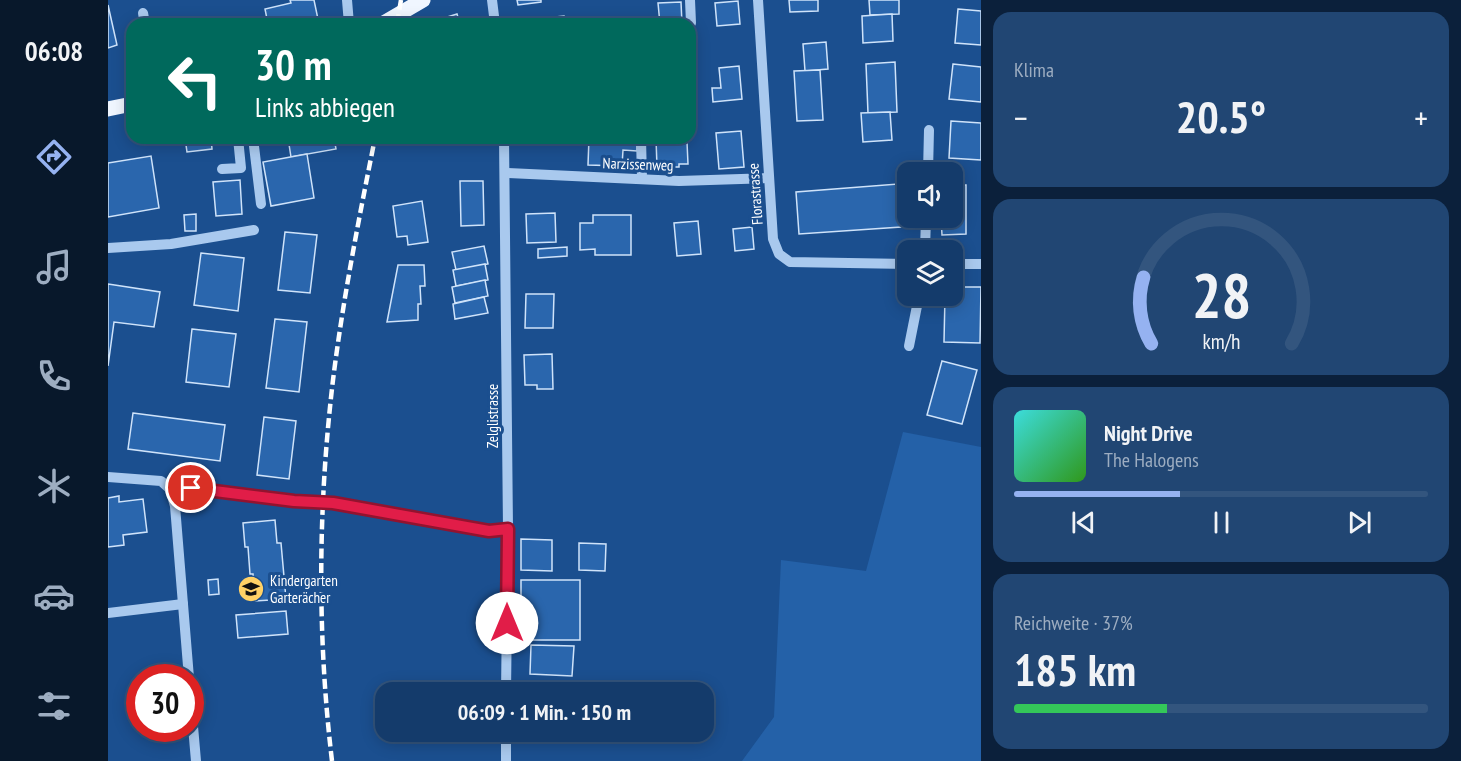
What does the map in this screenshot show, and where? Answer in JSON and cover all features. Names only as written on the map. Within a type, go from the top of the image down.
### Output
[{"type":"main road","points":[[392,18],[423,0]]},
{"type":"main road","points":[[108,109],[126,105]]},
{"type":"street","points":[[347,0],[348,18]]},
{"type":"street","points":[[492,0],[494,18]]},
{"type":"street","points":[[690,0],[691,18]]},
{"type":"street","name":"Florastrasse","points":[[758,0],[773,239],[779,254],[790,261],[897,264]]},
{"type":"street","points":[[928,162],[929,130]]},
{"type":"street","points":[[222,169],[241,168],[239,144]]},
{"type":"street","points":[[254,144],[261,204]]},
{"type":"street","name":"Zelglistrasse","points":[[504,144],[508,529],[506,682]]},
{"type":"street","points":[[641,144],[642,179]]},
{"type":"street","name":"Narzissenweg","points":[[506,173],[707,181],[769,178]]},
{"type":"street","points":[[108,248],[171,244],[254,230]]},
{"type":"street","points":[[963,264],[981,264]]},
{"type":"street","points":[[909,346],[917,306]]},
{"type":"street","points":[[108,477],[160,481],[170,489],[176,506],[188,664]]},
{"type":"street","points":[[170,489],[191,488],[300,502],[333,503],[489,531],[508,529]]},
{"type":"street","points":[[108,613],[183,604]]},
{"type":"street","points":[[194,742],[196,761]]},
{"type":"street","points":[[506,742],[506,761]]},
{"type":"shaded area","points":[[903,432],[981,447],[981,761],[742,761],[774,717],[781,560],[866,571]]},
{"type":"building","points":[[290,0],[314,0],[318,18],[267,18],[265,9],[291,3]]},
{"type":"building","points":[[517,0],[541,0],[541,2],[518,5]]},
{"type":"building","points":[[789,0],[818,0],[818,11],[790,12]]},
{"type":"building","points":[[869,0],[899,0],[899,14],[870,15]]},
{"type":"building","points":[[738,1],[740,24],[717,26],[715,3]]},
{"type":"building","points":[[681,2],[682,18],[659,18],[658,3]]},
{"type":"building","points":[[108,5],[117,45],[108,48]]},
{"type":"building","points":[[958,9],[981,11],[981,45],[955,43]]},
{"type":"building","points":[[457,14],[458,18],[444,18]]},
{"type":"building","points":[[892,14],[893,41],[863,43],[862,16]]},
{"type":"building","points":[[826,42],[828,69],[805,71],[803,44]]},
{"type":"building","points":[[895,62],[897,112],[868,113],[866,64]]},
{"type":"building","points":[[953,64],[981,67],[981,102],[949,99]]},
{"type":"building","points":[[739,66],[742,99],[713,102],[712,88],[721,88],[719,68]]},
{"type":"building","points":[[820,70],[823,120],[797,121],[794,71]]},
{"type":"building","points":[[890,112],[892,140],[863,142],[861,113]]},
{"type":"building","points":[[951,121],[981,123],[981,160],[949,158]]},
{"type":"building","points":[[741,131],[744,167],[719,169],[716,133]]},
{"type":"building","points":[[186,144],[212,144],[212,149],[187,152]]},
{"type":"building","points":[[289,144],[335,144],[336,149],[291,157]]},
{"type":"building","points":[[589,144],[637,144],[637,151],[623,150],[622,166],[588,165]]},
{"type":"building","points":[[656,144],[687,144],[688,164],[679,164],[679,167],[657,167]]},
{"type":"building","points":[[307,154],[314,198],[271,206],[263,162]]},
{"type":"building","points":[[151,156],[159,208],[108,217],[108,163]]},
{"type":"building","points":[[240,180],[242,214],[216,216],[213,182]]},
{"type":"building","points":[[460,181],[483,181],[484,225],[461,226]]},
{"type":"building","points":[[897,184],[897,227],[799,234],[796,192]]},
{"type":"building","points":[[963,185],[966,185],[966,234],[942,235],[942,228],[963,228]]},
{"type":"building","points":[[422,201],[428,242],[408,245],[407,236],[397,237],[393,206]]},
{"type":"building","points":[[555,213],[556,242],[527,243],[526,214]]},
{"type":"building","points":[[196,214],[196,231],[185,231],[184,215]]},
{"type":"building","points":[[593,215],[631,215],[631,255],[595,255],[595,249],[580,250],[580,223],[593,223]]},
{"type":"building","points":[[698,221],[701,254],[677,256],[674,223]]},
{"type":"building","points":[[752,227],[754,249],[735,251],[733,229]]},
{"type":"building","points":[[285,232],[317,235],[310,293],[278,290]]},
{"type":"building","points":[[484,246],[488,264],[456,270],[452,252]]},
{"type":"building","points":[[567,247],[567,256],[538,258],[538,249]]},
{"type":"building","points":[[201,253],[244,258],[238,311],[194,305]]},
{"type":"building","points":[[485,264],[488,280],[456,286],[453,270]]},
{"type":"building","points":[[398,265],[424,265],[425,286],[420,286],[421,304],[418,304],[418,320],[387,322]]},
{"type":"building","points":[[485,280],[488,296],[455,303],[452,287]]},
{"type":"building","points":[[108,284],[160,292],[154,327],[114,322],[108,366]]},
{"type":"building","points":[[963,287],[981,287],[980,343],[944,342],[945,306],[963,306]]},
{"type":"building","points":[[526,294],[554,294],[553,328],[525,328]]},
{"type":"building","points":[[484,297],[488,313],[455,319],[453,304]]},
{"type":"building","points":[[275,319],[307,322],[299,392],[266,388]]},
{"type":"building","points":[[192,329],[236,334],[229,387],[186,382]]},
{"type":"building","points":[[552,354],[553,389],[537,389],[537,385],[525,385],[524,355]]},
{"type":"building","points":[[942,361],[977,370],[962,424],[927,415]]},
{"type":"building","points":[[133,413],[225,425],[220,461],[128,449]]},
{"type":"building","points":[[264,417],[296,421],[289,479],[257,475]]},
{"type":"building","points":[[119,496],[119,502],[143,499],[147,532],[123,535],[124,545],[108,547],[108,498]]},
{"type":"building","points":[[275,520],[277,543],[281,543],[286,599],[255,601],[253,574],[250,574],[243,523]]},
{"type":"building","points":[[521,539],[552,540],[552,571],[521,570]]},
{"type":"building","points":[[579,543],[606,544],[605,571],[579,570]]},
{"type":"building","points":[[218,579],[219,594],[209,595],[208,580]]},
{"type":"building","points":[[521,580],[580,580],[580,640],[521,640]]},
{"type":"building","points":[[286,611],[288,634],[238,638],[236,615]]},
{"type":"building","points":[[531,645],[574,646],[572,676],[530,674]]},
{"type":"railway","points":[[398,18],[401,0]]},
{"type":"railway","points":[[332,761],[322,618],[324,475],[333,380],[342,319],[374,144]]},
{"type":"place","name":"Kindergarten Garterächer","points":[[251,589]]},
{"type":"route","points":[[191,488],[294,501],[333,503],[489,531],[508,529],[507,623]]}]
